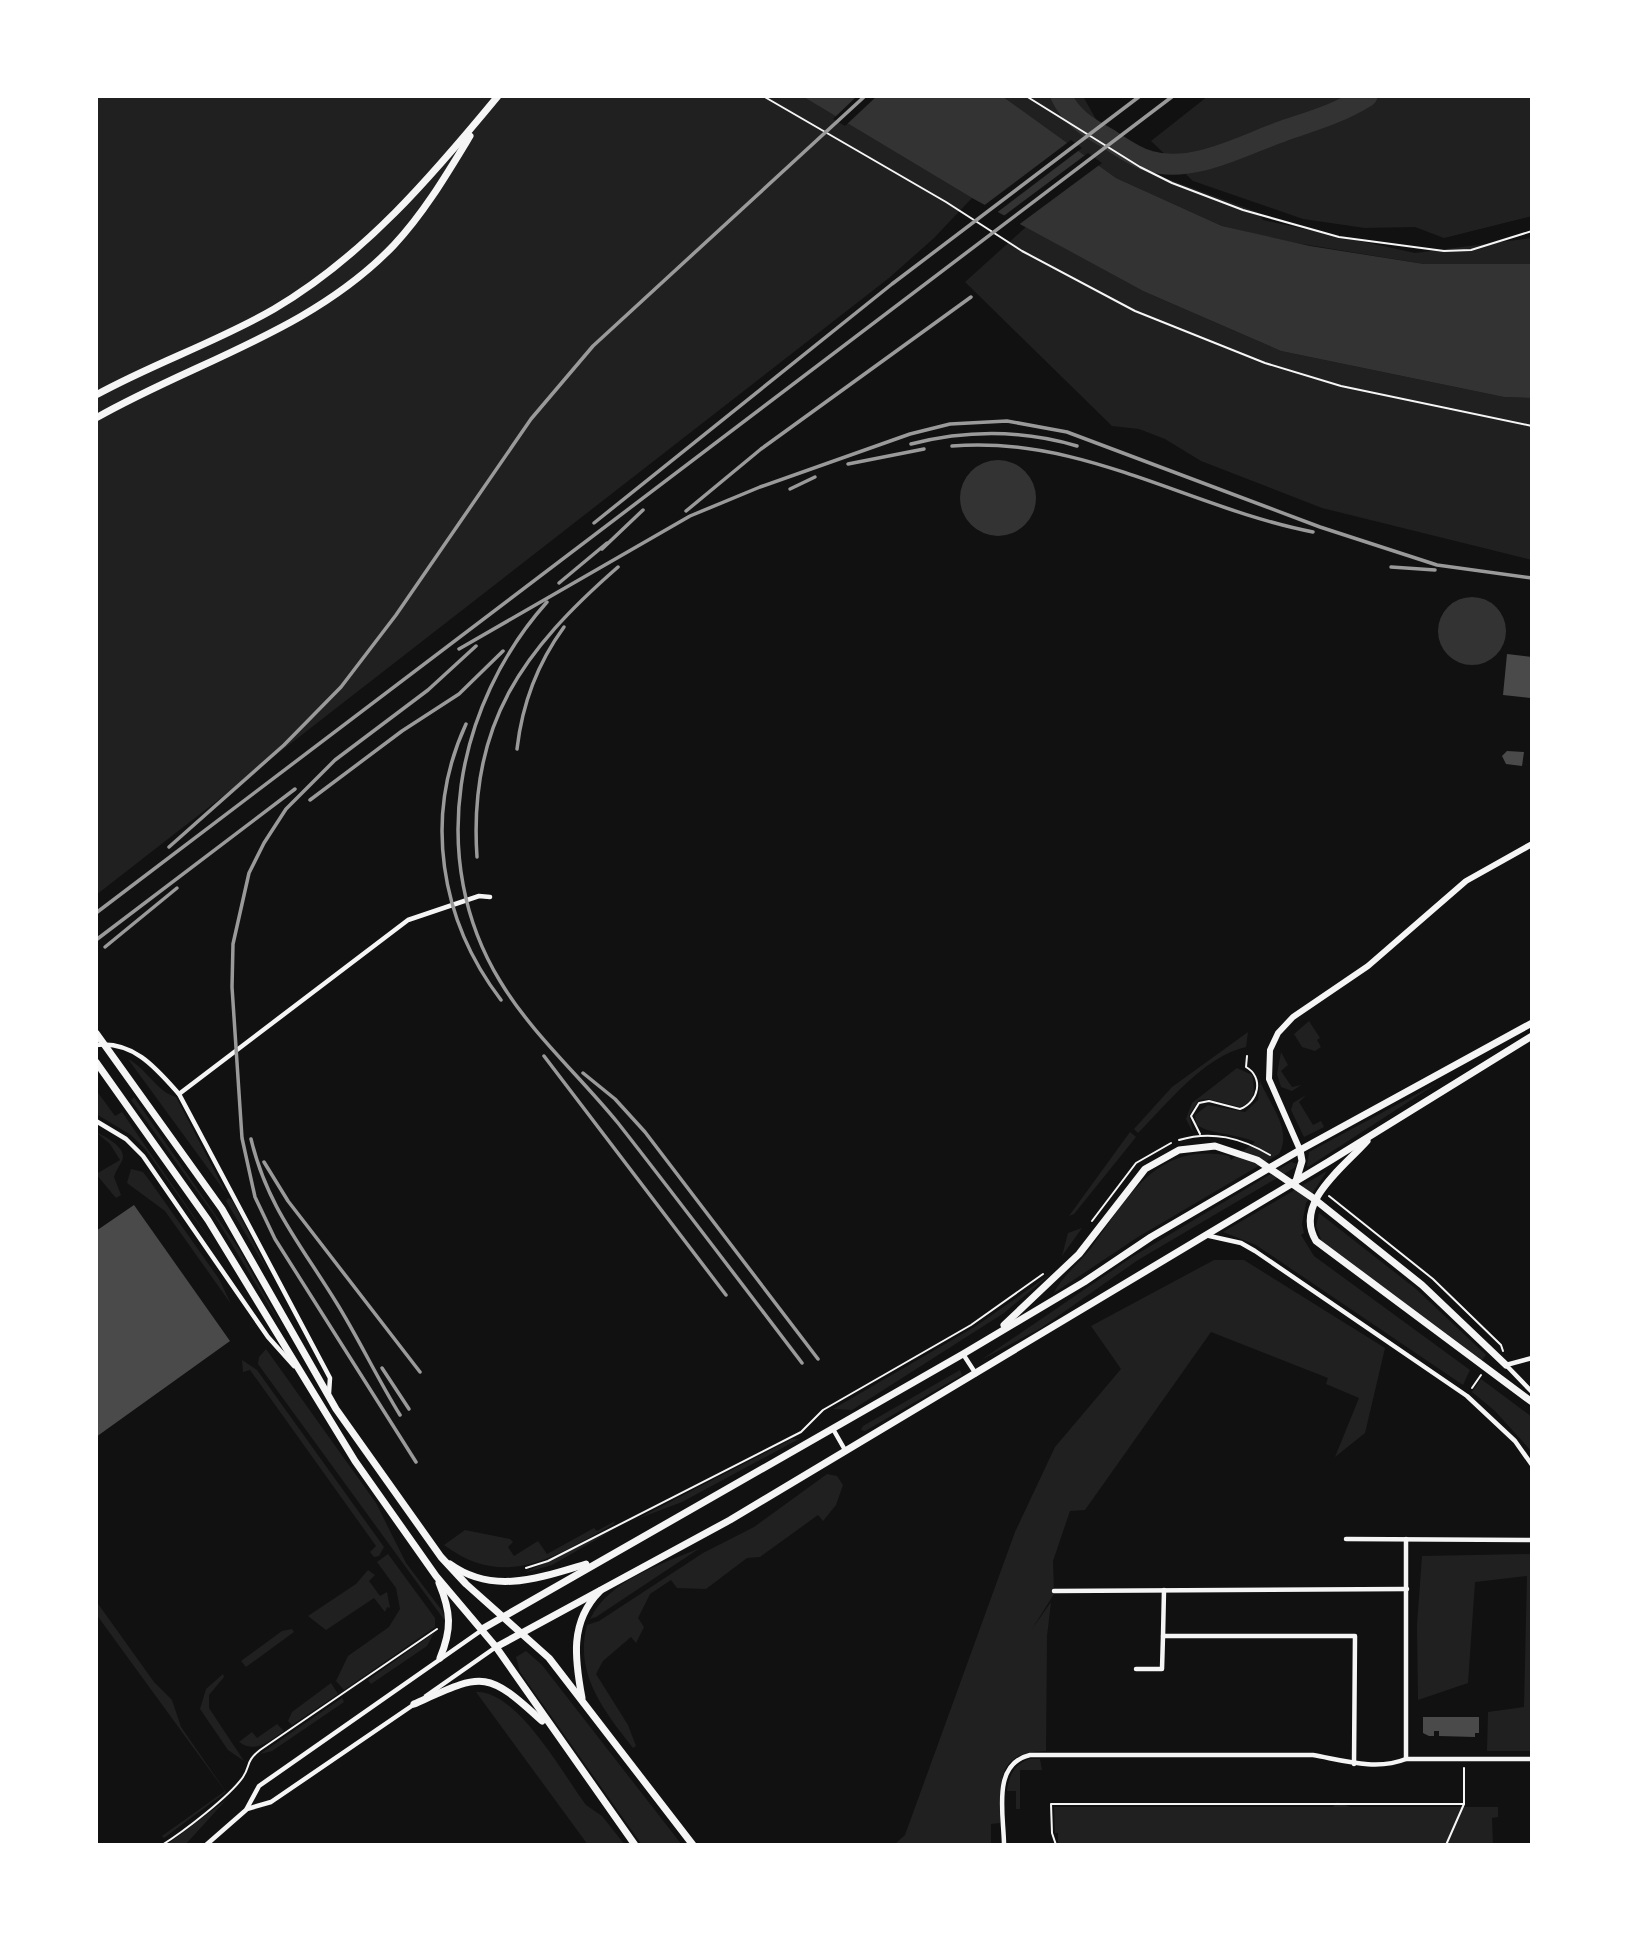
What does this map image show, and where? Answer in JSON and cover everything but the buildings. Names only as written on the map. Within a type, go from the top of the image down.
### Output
[{"type":"main road","points":[[96,418],[287,325],[352,282],[394,244],[441,183],[495,99]]},
{"type":"main road","points":[[96,395],[246,324],[327,273],[407,201],[481,118]]},
{"type":"main road","points":[[482,1629],[963,1354],[1084,1282],[1152,1237],[1300,1150],[1532,1023]]},
{"type":"main road","points":[[96,1033],[246,1247],[328,1398],[441,1557],[502,1617],[549,1658],[693,1845]]},
{"type":"main road","points":[[496,1647],[730,1520],[1296,1182],[1532,1036]]},
{"type":"main road","points":[[96,1062],[208,1220],[340,1438],[436,1576],[496,1647],[635,1845]]},
{"type":"main road","points":[[1376,1132],[1313,1204],[1310,1225],[1314,1237],[1321,1248],[1532,1402]]},
{"type":"main road","points":[[993,1335],[1079,1254],[1145,1169],[1168,1154],[1190,1147],[1214,1146],[1239,1153],[1279,1173],[1346,1222],[1422,1285],[1506,1365]]},
{"type":"main road","points":[[1296,1182],[1303,1161],[1300,1150]]},
{"type":"main road","points":[[441,1557],[477,1578],[509,1582],[527,1581],[599,1561]]},
{"type":"main road","points":[[436,1576],[450,1616],[449,1632],[440,1658]]},
{"type":"main road","points":[[582,1699],[575,1653],[577,1633],[586,1610],[607,1585]]},
{"type":"main road","points":[[414,1704],[466,1682],[485,1680],[510,1691],[552,1730]]},
{"type":"street","points":[[1300,1150],[1269,1079],[1270,1050],[1278,1033],[1293,1017],[1378,958],[1469,878],[1532,844]]},
{"type":"street","points":[[179,1094],[408,920],[479,896],[490,897]]},
{"type":"street","points":[[96,1045],[114,1045],[133,1051],[156,1068],[179,1094],[330,1378],[328,1398]]},
{"type":"street","points":[[96,1121],[127,1139],[143,1156],[268,1337],[299,1371]]},
{"type":"street","points":[[1204,1235],[1241,1243],[1255,1251],[1462,1393],[1508,1434],[1532,1465]]},
{"type":"street","points":[[963,1354],[976,1374]]},
{"type":"street","points":[[1532,1358],[1506,1365],[1532,1392]]},
{"type":"street","points":[[833,1429],[845,1450]]},
{"type":"street","points":[[1346,1539],[1531,1540]]},
{"type":"street","points":[[1406,1539],[1406,1759]]},
{"type":"street","points":[[1136,1669],[1162,1669],[1164,1590]]},
{"type":"street","points":[[1054,1591],[1406,1590]]},
{"type":"street","points":[[206,1845],[246,1810],[259,1786],[482,1629]]},
{"type":"street","points":[[1163,1636],[1355,1636],[1354,1764]]},
{"type":"street","points":[[246,1810],[271,1802],[496,1647]]},
{"type":"street","points":[[1004,1845],[1003,1776],[1014,1761],[1030,1755],[1313,1755],[1354,1764],[1396,1763],[1406,1759],[1532,1759]]},
{"type":"path","points":[[763,96],[946,202],[1022,251],[1135,311],[1265,363],[1341,386],[1532,426]]},
{"type":"path","points":[[1027,96],[1140,167],[1172,183],[1242,210],[1328,234],[1444,251],[1471,250],[1532,231]]},
{"type":"path","points":[[1201,1135],[1191,1116],[1199,1103],[1209,1101],[1240,1109],[1254,1100],[1257,1092],[1256,1078],[1253,1071],[1246,1067],[1247,1056]]},
{"type":"path","points":[[1192,1136],[1227,1137],[1251,1145]]},
{"type":"path","points":[[526,1568],[548,1561],[801,1432],[823,1410],[971,1325],[1048,1270]]},
{"type":"path","points":[[1471,1391],[1480,1376]]},
{"type":"path","points":[[162,1845],[227,1795],[243,1776],[246,1762],[260,1750],[441,1626]]},
{"type":"path","points":[[1446,1845],[1464,1804],[1464,1760]]},
{"type":"path","points":[[1056,1845],[1052,1833],[1051,1804],[1464,1804]]},
{"type":"shaded area","points":[[96,96],[802,96],[972,198],[934,238],[889,278],[96,895]]},
{"type":"shaded area","points":[[802,96],[1002,96],[1116,178],[1222,226],[1310,246],[1424,264],[1532,264],[1532,398],[1504,397],[1281,351],[1143,291],[972,198]]},
{"type":"shaded area","points":[[1002,96],[1086,96],[1084,98],[1115,153],[1154,174],[1257,212],[1263,220],[1415,253],[1532,238],[1532,264],[1424,264],[1290,242],[1222,226],[1116,178]]},
{"type":"shaded area","points":[[1208,96],[1532,96],[1532,216],[1444,238],[1415,227],[1365,228],[1303,219],[1193,181],[1151,141]]},
{"type":"shaded area","points":[[1026,227],[1143,291],[1281,351],[1504,397],[1532,398],[1532,560],[1322,508],[1201,461],[1165,439],[1139,429],[1112,426],[965,282]]},
{"type":"shaded area","points":[[998,460],[1013,463],[1025,471],[1033,483],[1036,498],[1033,513],[1025,525],[1013,533],[998,536],[983,533],[971,525],[963,513],[960,498],[963,483],[971,471],[983,463]]},
{"type":"shaded area","points":[[1472,597],[1485,600],[1496,607],[1503,618],[1506,631],[1503,644],[1496,655],[1485,662],[1472,665],[1459,662],[1448,655],[1441,644],[1438,631],[1441,618],[1448,607],[1459,600]]},
{"type":"shaded area","points":[[1309,1021],[1320,1038],[1317,1040],[1321,1047],[1315,1051],[1302,1047],[1294,1034]]},
{"type":"shaded area","points":[[1248,1032],[1246,1047],[1215,1060],[1187,1082],[1138,1133],[1134,1129],[1172,1087]]},
{"type":"shaded area","points":[[1281,1052],[1288,1065],[1281,1071],[1292,1087],[1301,1085],[1292,1091],[1281,1087],[1277,1074]]},
{"type":"shaded area","points":[[128,1059],[163,1090],[176,1097],[226,1193]]},
{"type":"shaded area","points":[[1237,1068],[1252,1075],[1252,1098],[1240,1107],[1208,1099],[1199,1100],[1189,1115],[1193,1132],[1186,1119],[1192,1103]]},
{"type":"shaded area","points":[[1260,1081],[1282,1126],[1283,1145],[1279,1154],[1138,1237],[1054,1293],[1132,1193],[1163,1165],[1182,1157],[1204,1154],[1229,1156],[1231,1160],[1255,1142],[1201,1127],[1196,1124],[1195,1115],[1208,1105],[1245,1112],[1258,1100]]},
{"type":"shaded area","points":[[1439,1082],[1308,1167],[1307,1166],[1309,1152]]},
{"type":"shaded area","points":[[96,1090],[115,1116],[122,1112],[224,1260],[145,1149],[131,1135],[96,1114]]},
{"type":"shaded area","points":[[1306,1095],[1299,1102],[1313,1125],[1321,1121],[1324,1127],[1304,1137],[1291,1110],[1293,1103]]},
{"type":"shaded area","points":[[134,1097],[239,1249],[286,1334],[214,1215],[131,1100]]},
{"type":"shaded area","points":[[96,1132],[119,1147],[122,1152],[122,1161],[114,1177],[121,1195],[116,1198],[96,1174],[120,1160],[110,1144]]},
{"type":"shaded area","points":[[1130,1132],[1136,1137],[1074,1214],[1069,1216]]},
{"type":"shaded area","points":[[1291,1162],[1297,1164],[1294,1168],[1138,1260],[1041,1328],[981,1360],[1132,1257]]},
{"type":"shaded area","points":[[131,1169],[143,1172],[152,1184],[219,1279],[231,1304],[165,1211],[127,1183]]},
{"type":"shaded area","points":[[1327,1171],[1306,1203],[1302,1224],[1304,1233],[1301,1235],[1314,1256],[1470,1370],[1463,1385],[1256,1245],[1223,1232]]},
{"type":"shaded area","points":[[228,1198],[232,1200],[270,1275],[226,1201]]},
{"type":"shaded area","points":[[1319,1213],[1416,1289],[1486,1355],[1482,1360],[1322,1242],[1316,1226]]},
{"type":"shaded area","points":[[1082,1228],[1062,1256],[1068,1233]]},
{"type":"shaded area","points":[[1214,1260],[1244,1260],[1385,1348],[1365,1433],[1335,1457],[1359,1398],[1326,1384],[1328,1378],[1211,1332],[1085,1510],[1070,1511],[1053,1561],[1054,1594],[1032,1629],[1051,1602],[1047,1636],[1046,1751],[1029,1753],[1009,1763],[1001,1782],[1000,1823],[991,1824],[991,1845],[894,1845],[905,1835],[1015,1532],[1055,1447],[1121,1369],[1091,1326]]},
{"type":"shaded area","points":[[1052,1273],[1004,1313],[852,1410],[833,1409],[976,1326]]},
{"type":"shaded area","points":[[266,1349],[376,1503],[406,1563],[443,1612],[445,1621],[258,1364],[259,1357]]},
{"type":"shaded area","points":[[242,1360],[257,1370],[384,1547],[379,1556],[374,1557],[370,1552],[376,1546],[250,1370],[243,1372]]},
{"type":"shaded area","points":[[960,1370],[962,1375],[865,1431],[861,1430],[863,1426]]},
{"type":"shaded area","points":[[1481,1379],[1532,1417],[1532,1452],[1495,1411],[1472,1392]]},
{"type":"shaded area","points":[[792,1439],[799,1439],[682,1502],[637,1519]]},
{"type":"shaded area","points":[[827,1474],[837,1476],[843,1485],[836,1505],[823,1521],[818,1515],[760,1557],[747,1558],[706,1589],[677,1588],[671,1580],[650,1594],[638,1618],[644,1627],[636,1643],[631,1637],[603,1661],[596,1674],[628,1725],[636,1746],[633,1748],[602,1706],[588,1676],[584,1643],[587,1625],[599,1621],[703,1553],[754,1527]]},
{"type":"shaded area","points":[[615,1521],[614,1524],[551,1557],[510,1567],[489,1566],[467,1559],[444,1545],[465,1530],[510,1539],[513,1542],[508,1547],[514,1556],[538,1541],[547,1554],[594,1528],[597,1531]]},
{"type":"shaded area","points":[[613,1530],[552,1565],[524,1573]]},
{"type":"shaded area","points":[[700,1548],[590,1619],[599,1605],[623,1584],[654,1567]]},
{"type":"shaded area","points":[[388,1554],[435,1618],[435,1627],[344,1690],[336,1681],[348,1656],[389,1627],[400,1609],[396,1588],[377,1562]]},
{"type":"shaded area","points":[[1532,1554],[1532,1751],[1487,1751],[1488,1712],[1524,1707],[1527,1576],[1475,1582],[1468,1683],[1418,1700],[1417,1625],[1422,1556]]},
{"type":"shaded area","points":[[368,1570],[375,1575],[369,1581],[380,1596],[387,1592],[390,1608],[387,1607],[385,1612],[374,1598],[326,1630],[308,1616],[356,1584]]},
{"type":"shaded area","points":[[96,1601],[154,1682],[172,1700],[181,1727],[226,1792],[164,1838],[162,1836],[225,1791],[96,1614]]},
{"type":"shaded area","points":[[292,1629],[294,1632],[246,1667],[241,1661],[282,1631]]},
{"type":"shaded area","points":[[434,1633],[427,1646],[371,1684],[368,1680]]},
{"type":"shaded area","points":[[526,1651],[542,1665],[682,1845],[642,1845],[520,1672],[516,1657]]},
{"type":"shaded area","points":[[223,1674],[224,1677],[209,1695],[209,1708],[244,1761],[228,1750],[200,1709],[206,1689]]},
{"type":"shaded area","points":[[331,1683],[338,1694],[292,1725],[288,1721],[292,1712]]},
{"type":"shaded area","points":[[476,1692],[492,1695],[523,1719],[552,1755],[586,1805],[602,1816],[625,1845],[588,1845]]},
{"type":"shaded area","points":[[342,1698],[344,1702],[272,1751],[260,1754]]},
{"type":"shaded area","points":[[277,1724],[284,1731],[262,1745],[251,1747],[239,1742],[252,1732],[257,1738]]},
{"type":"shaded area","points":[[1029,1759],[1040,1759],[1042,1770],[1020,1770],[1020,1809],[1016,1809],[1016,1791],[1007,1791],[1009,1780],[1013,1771]]},
{"type":"shaded area","points":[[226,1800],[185,1845],[167,1845],[168,1844]]},
{"type":"shaded area","points":[[1337,1802],[1350,1807],[1498,1807],[1498,1817],[1492,1818],[1493,1845],[1058,1845],[1058,1833],[1055,1833],[1054,1807],[1333,1807]]},
{"type":"pier","points":[[857,96],[877,96],[845,126],[833,119]]},
{"type":"pier","points":[[1071,140],[1082,148],[995,214],[982,207]]},
{"type":"pier","points":[[1088,153],[1102,163],[1017,226],[1001,218]]},
{"type":"waterway","points":[[1061,96],[1075,116],[1093,130],[1138,157],[1166,164],[1183,164],[1218,156],[1326,116],[1367,96]]},
{"type":"railway","points":[[169,847],[284,745],[341,687],[396,615],[531,419],[593,346],[865,96]]},
{"type":"railway","points":[[594,523],[892,284],[1140,96]]},
{"type":"railway","points":[[96,913],[1173,96]]},
{"type":"railway","points":[[686,511],[761,449],[971,297]]},
{"type":"railway","points":[[459,649],[690,516],[760,487],[910,434],[950,424],[1007,421],[1067,432],[1320,527],[1437,565],[1532,578]]},
{"type":"railway","points":[[911,444],[953,436],[994,434],[1036,437],[1077,446]]},
{"type":"railway","points":[[952,446],[1000,446],[1046,451],[1135,476],[1267,521],[1313,532]]},
{"type":"railway","points":[[848,464],[924,449]]},
{"type":"railway","points":[[790,489],[815,477]]},
{"type":"railway","points":[[602,549],[643,510]]},
{"type":"railway","points":[[559,583],[607,543]]},
{"type":"railway","points":[[477,857],[477,810],[482,767],[493,729],[508,693],[529,660],[555,629],[618,567]]},
{"type":"railway","points":[[1391,567],[1435,570]]},
{"type":"railway","points":[[547,602],[516,643],[490,688],[472,735],[461,785],[458,835],[463,885],[477,934],[500,981],[526,1019],[618,1123],[802,1363]]},
{"type":"railway","points":[[517,749],[532,685],[546,655],[564,627]]},
{"type":"railway","points":[[416,1462],[275,1239],[255,1197],[242,1138],[232,987],[233,944],[249,873],[286,809],[335,760],[428,690],[476,646]]},
{"type":"railway","points":[[310,800],[402,731],[459,694],[503,651]]},
{"type":"railway","points":[[466,724],[453,759],[445,795],[442,831],[444,867],[464,936],[480,969],[501,1000]]},
{"type":"railway","points":[[96,940],[295,789]]},
{"type":"railway","points":[[105,947],[177,888]]},
{"type":"railway","points":[[544,1056],[726,1295]]},
{"type":"railway","points":[[583,1073],[615,1099],[645,1132],[818,1359]]},
{"type":"railway","points":[[251,1139],[266,1185],[276,1205],[344,1316],[400,1415]]},
{"type":"railway","points":[[264,1162],[288,1201],[420,1372]]},
{"type":"railway","points":[[382,1368],[409,1409]]}]
